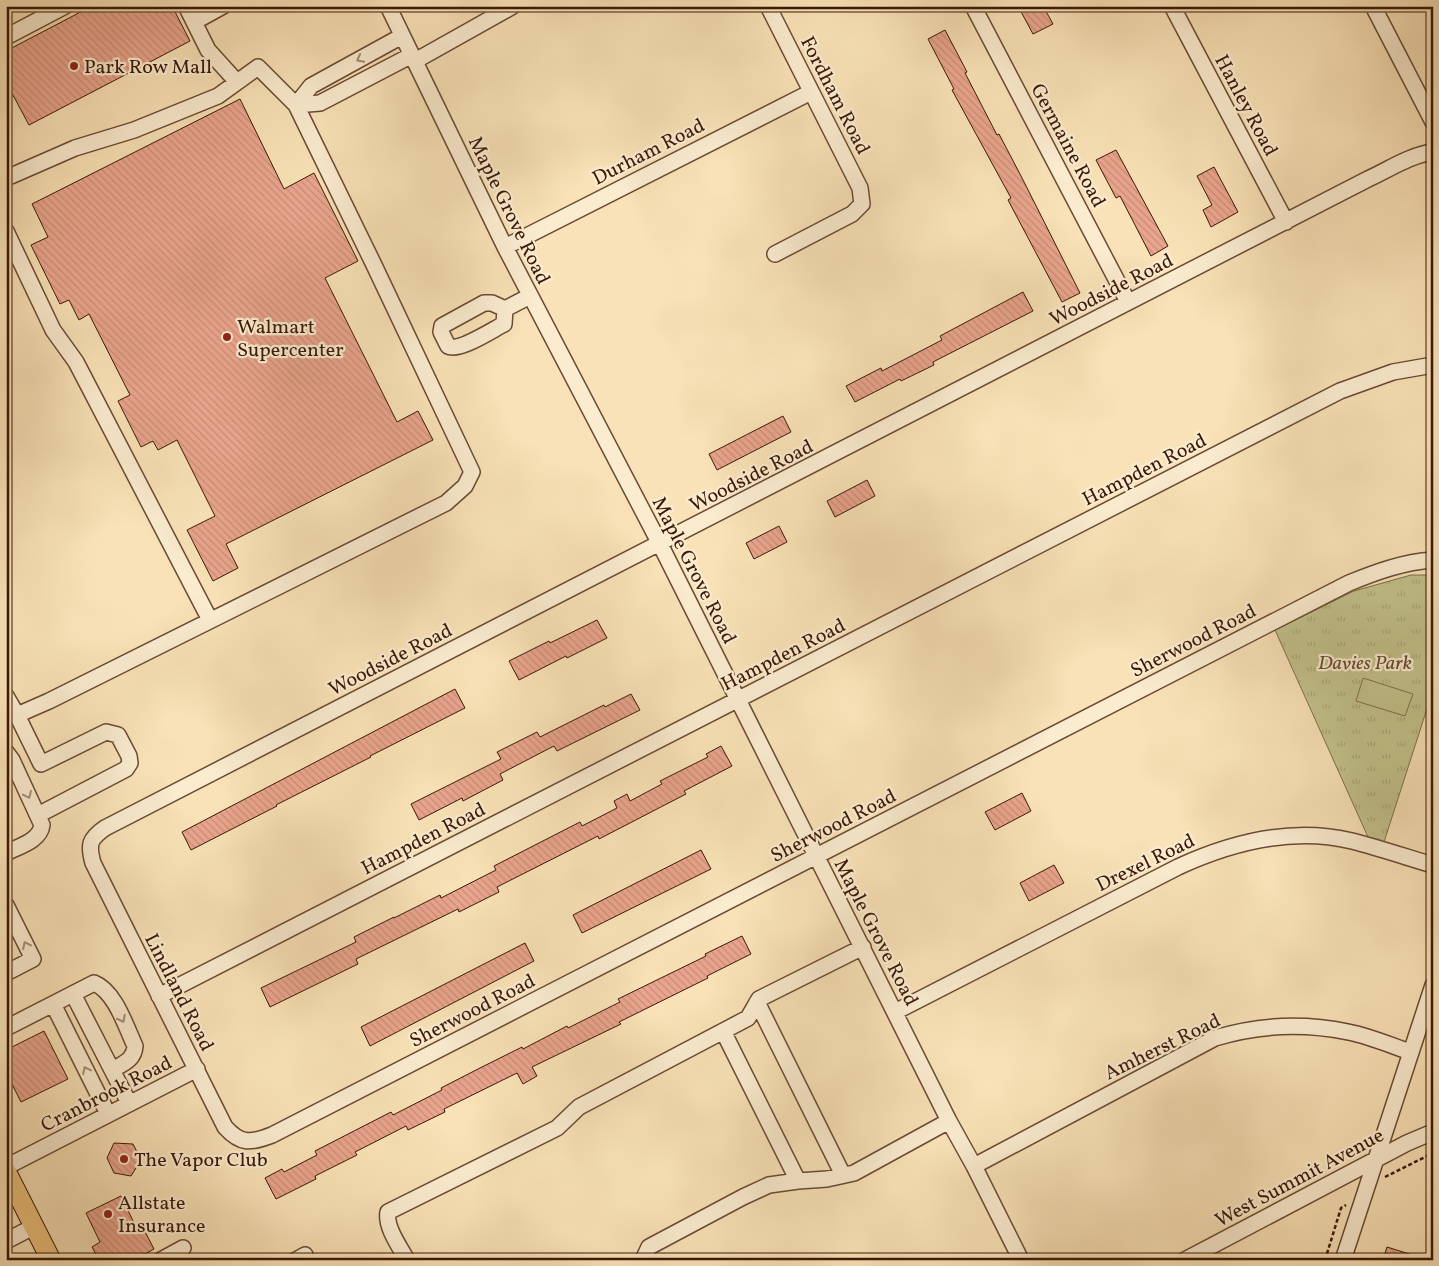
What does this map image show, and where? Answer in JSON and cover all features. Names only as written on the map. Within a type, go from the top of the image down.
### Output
[{"type":"main road","points":[[8,1178],[52,1260]]},
{"type":"street","points":[[6,37],[64,6]]},
{"type":"street","points":[[186,6],[208,50],[237,82]]},
{"type":"street","points":[[194,22],[224,6]]},
{"type":"street","name":"Maple Grove Road","points":[[388,6],[504,247],[660,544],[949,1121],[974,1166],[1021,1260]]},
{"type":"street","points":[[296,105],[320,103],[413,58],[513,6]]},
{"type":"street","name":"Fordham Road","points":[[768,6],[860,188],[862,204],[852,214],[775,254]]},
{"type":"street","name":"Germaine Road","points":[[973,6],[1128,302]]},
{"type":"street","name":"Hanley Road","points":[[1172,6],[1286,222]]},
{"type":"street","points":[[1373,6],[1433,122]]},
{"type":"street","points":[[296,105],[311,86],[402,36]]},
{"type":"street","points":[[6,177],[75,148],[134,130],[218,96],[258,67],[296,105],[472,472],[465,486],[446,503],[49,701],[16,715]]},
{"type":"street","name":"Durham Road","points":[[504,247],[811,92]]},
{"type":"street","name":"Woodside Road","points":[[91,840],[105,828],[1128,302],[1409,159],[1424,153],[1433,152]]},
{"type":"street","points":[[6,231],[53,330],[76,362],[210,620]]},
{"type":"street","points":[[505,309],[530,296]]},
{"type":"street","name":"Hampden Road","points":[[159,996],[1340,391],[1393,372],[1433,365]]},
{"type":"street","name":"Sherwood Road","points":[[256,1141],[272,1135],[1349,583],[1393,567],[1433,560]]},
{"type":"street","points":[[6,696],[41,764]]},
{"type":"street","points":[[19,775],[106,732],[118,735],[129,756],[130,762],[126,769],[38,815]]},
{"type":"street","points":[[6,752],[42,825],[41,832],[36,838],[6,853]]},
{"type":"street","name":"Drexel Road","points":[[895,1012],[1178,867],[1222,848],[1270,838],[1299,836],[1330,838],[1351,841],[1433,865]]},
{"type":"street","name":"Lindland Road","points":[[91,840],[89,850],[93,863],[225,1127],[234,1137],[242,1141],[256,1141]]},
{"type":"street","points":[[6,905],[33,959],[6,973]]},
{"type":"street","points":[[407,1260],[389,1225],[388,1212],[557,1128],[579,1107],[748,1018],[759,999],[767,994],[863,947]]},
{"type":"street","points":[[6,1028],[94,983],[102,986],[109,993],[136,1046],[135,1054],[129,1061],[112,1070]]},
{"type":"street","points":[[1342,1260],[1433,985]]},
{"type":"street","points":[[73,994],[129,1103]]},
{"type":"street","points":[[757,1002],[843,1176]]},
{"type":"street","points":[[53,1004],[108,1114]]},
{"type":"street","name":"Amherst Road","points":[[974,1166],[1215,1038],[1232,1033],[1270,1027],[1304,1026],[1349,1032],[1410,1052]]},
{"type":"street","points":[[723,1031],[798,1181]]},
{"type":"street","name":"Cranbrook Road","points":[[8,1178],[108,1114],[197,1069]]},
{"type":"street","points":[[643,1260],[649,1248],[743,1197],[770,1185],[827,1179],[854,1173],[949,1121]]},
{"type":"street","name":"West Summit Avenue","points":[[1185,1260],[1406,1143],[1433,1132]]},
{"type":"street","points":[[6,1241],[34,1226]]},
{"type":"street","points":[[161,1260],[183,1248]]},
{"type":"street","points":[[296,1260],[305,1256],[307,1260]]},
{"type":"green space","name":"Davies Park","points":[[1411,575],[1433,575],[1433,690],[1384,842],[1368,837],[1275,630],[1354,591]]},
{"type":"green space","points":[[1363,678],[1413,694],[1405,716],[1356,701]]},
{"type":"building","name":"Park Row Mall","points":[[92,6],[172,6],[190,41],[29,125],[6,82],[6,51]]},
{"type":"building","points":[[1018,6],[1043,6],[1053,24],[1033,34]]},
{"type":"building","points":[[945,30],[967,72],[965,73],[997,135],[999,134],[1021,176],[1080,293],[1062,302],[1008,200],[1011,198],[952,90],[954,89],[928,39]]},
{"type":"building","name":"Walmart Supercenter","points":[[240,99],[284,189],[314,173],[358,261],[325,278],[397,422],[418,411],[433,440],[226,544],[238,568],[213,581],[187,530],[215,516],[177,440],[158,450],[153,441],[141,447],[118,401],[130,395],[89,314],[79,320],[69,300],[60,304],[31,245],[48,237],[32,204]]},
{"type":"building","points":[[1116,150],[1168,246],[1151,256],[1120,196],[1116,198],[1096,160]]},
{"type":"building","points":[[1214,167],[1238,212],[1211,227],[1203,210],[1212,205],[1197,176]]},
{"type":"building","points":[[1023,292],[1033,311],[933,362],[934,365],[901,381],[900,379],[855,402],[846,386],[881,368],[882,371],[942,340],[940,336]]},
{"type":"building","points":[[783,416],[791,432],[717,470],[709,454]]},
{"type":"building","points":[[867,480],[875,496],[835,517],[827,501]]},
{"type":"building","points":[[779,526],[787,542],[754,559],[746,543]]},
{"type":"building","points":[[597,620],[607,638],[519,680],[509,661]]},
{"type":"building","points":[[455,689],[465,708],[191,850],[182,832]]},
{"type":"building","points":[[631,694],[640,710],[557,751],[554,746],[500,774],[503,780],[463,801],[462,798],[419,820],[411,804],[501,759],[497,752],[537,732],[540,737],[604,705],[605,707]]},
{"type":"building","points":[[721,746],[732,766],[684,791],[686,794],[599,839],[598,836],[497,887],[499,892],[459,912],[458,909],[356,959],[358,964],[270,1007],[261,988],[356,942],[354,937],[440,895],[441,898],[496,870],[494,866],[580,822],[582,826],[617,808],[614,801],[627,794],[630,801],[662,784],[660,781],[708,757],[706,754]]},
{"type":"building","points":[[1022,793],[1031,811],[995,830],[985,812]]},
{"type":"building","points":[[701,850],[711,869],[582,933],[573,915]]},
{"type":"building","points":[[1054,865],[1064,883],[1029,901],[1020,883]]},
{"type":"building","points":[[742,936],[751,954],[707,976],[708,978],[619,1022],[621,1024],[532,1067],[537,1076],[523,1084],[517,1073],[444,1109],[445,1112],[408,1130],[406,1126],[355,1152],[357,1155],[315,1176],[316,1179],[276,1199],[265,1178],[282,1169],[284,1172],[317,1155],[315,1151],[391,1112],[393,1115],[442,1090],[441,1088],[522,1047],[523,1049],[567,1026],[568,1028],[620,1002],[618,999],[706,956],[705,954]]},
{"type":"building","points":[[525,943],[534,961],[370,1046],[361,1027]]},
{"type":"building","points":[[44,1031],[68,1079],[21,1102],[6,1072],[6,1050]]},
{"type":"building","name":"The Vapor Club","points":[[114,1143],[133,1144],[141,1160],[131,1176],[114,1173],[107,1158]]},
{"type":"building","points":[[121,1196],[135,1225],[140,1222],[154,1249],[134,1260],[99,1260],[92,1247],[100,1242],[86,1213]]},
{"type":"building","points":[[1387,1247],[1419,1257],[1419,1260],[1383,1260]]},
{"type":"place","name":"Park Row Mall","points":[[74,66]]},
{"type":"place","name":"Walmart Supercenter","points":[[227,337]]},
{"type":"place","name":"The Vapor Club","points":[[124,1159]]},
{"type":"place","name":"Allstate Insurance","points":[[108,1214]]}]
